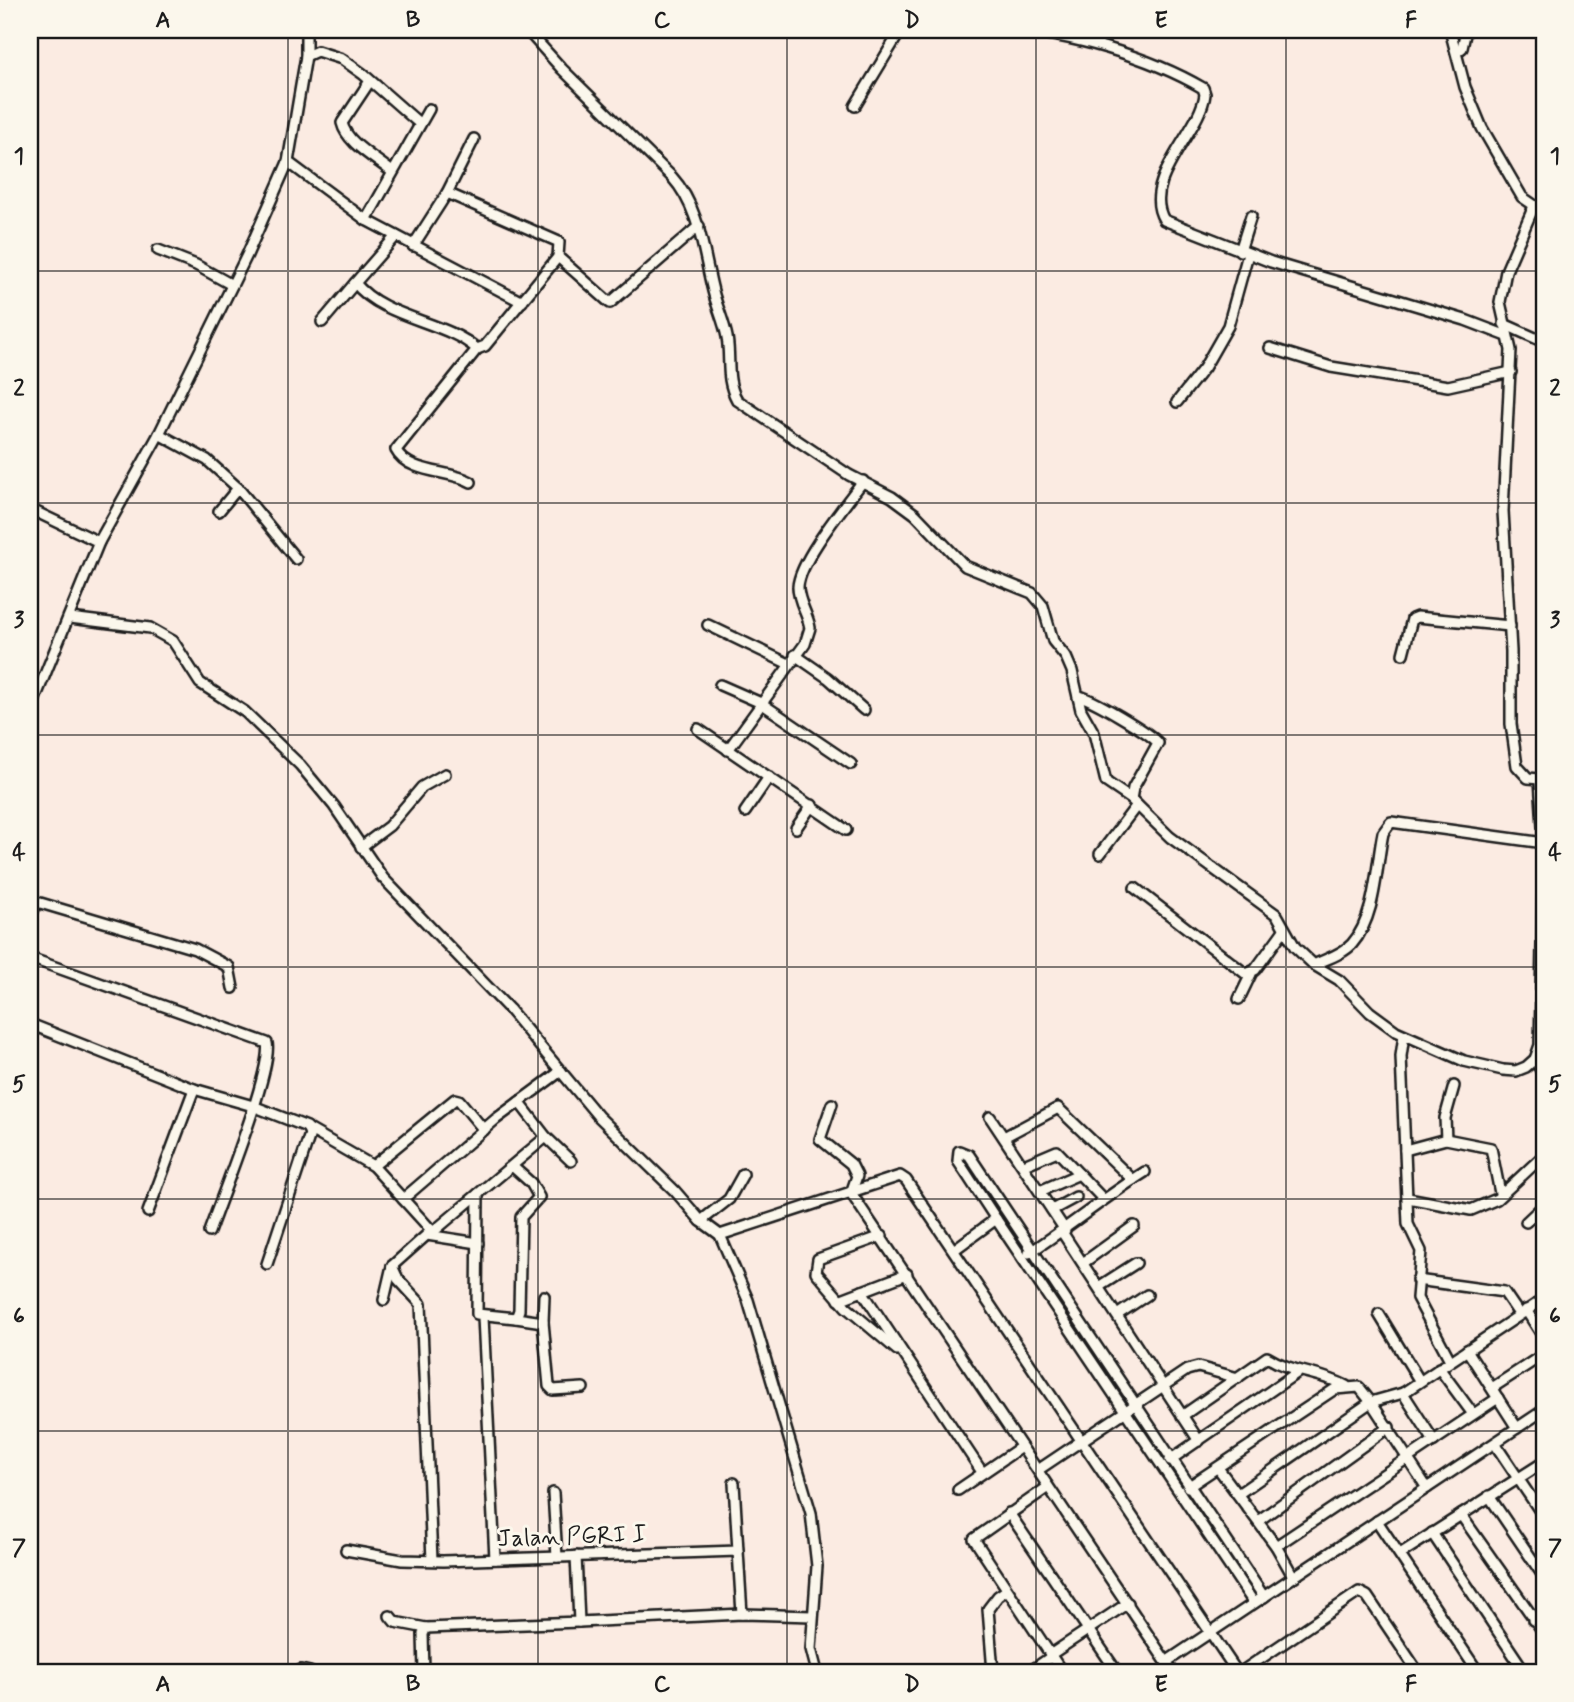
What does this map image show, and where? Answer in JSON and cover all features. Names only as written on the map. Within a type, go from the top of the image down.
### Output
[{"type":"street","points":[[30,711],[99,541],[159,433],[232,285],[288,162],[306,56],[306,30]]},
{"type":"street","points":[[527,30],[562,69],[679,185],[699,226],[714,295],[726,333],[730,386],[737,400],[915,514],[965,566],[1032,593],[1043,606],[1053,641],[1066,657],[1081,710],[1094,733],[1106,782],[1134,802],[1170,837],[1277,915],[1295,947],[1314,965],[1339,980],[1370,1012],[1404,1035],[1464,1061],[1516,1071],[1535,1059],[1539,1045],[1544,843],[1542,778],[1528,778],[1521,771],[1515,756],[1503,496],[1511,350],[1504,324],[1502,286],[1534,206]]},
{"type":"street","points":[[855,106],[901,30]]},
{"type":"street","points":[[1009,30],[1039,32],[1131,56],[1203,88],[1205,99],[1167,169],[1159,212],[1171,224],[1244,252],[1507,336]]},
{"type":"street","points":[[1450,30],[1465,87],[1482,128],[1522,197],[1544,212]]},
{"type":"street","points":[[1457,52],[1462,48],[1466,30]]},
{"type":"street","points":[[306,56],[317,51],[329,53],[370,81],[420,124]]},
{"type":"street","points":[[370,81],[342,123],[344,131],[392,173]]},
{"type":"street","points":[[366,220],[429,108]]},
{"type":"street","points":[[413,246],[447,194],[474,139]]},
{"type":"street","points":[[288,162],[366,220],[522,302]]},
{"type":"street","points":[[447,194],[559,242],[558,257],[485,346],[477,349],[397,450],[412,463],[434,472],[460,476],[471,482]]},
{"type":"street","points":[[1178,402],[1204,368],[1228,326],[1251,216]]},
{"type":"street","points":[[558,257],[610,303],[699,226]]},
{"type":"street","points":[[322,322],[396,236]]},
{"type":"street","points":[[158,250],[196,265],[232,285]]},
{"type":"street","points":[[355,283],[363,293],[379,302],[477,349]]},
{"type":"street","points":[[1504,324],[1544,342]]},
{"type":"street","points":[[1270,348],[1331,367],[1448,386],[1511,372]]},
{"type":"street","points":[[159,433],[206,460],[239,488],[296,559]]},
{"type":"street","points":[[728,750],[804,644],[810,628],[799,597],[798,584],[823,534],[863,481]]},
{"type":"street","points":[[219,511],[239,488]]},
{"type":"street","points":[[30,509],[99,541]]},
{"type":"street","points":[[1403,654],[1412,619],[1416,617],[1510,626]]},
{"type":"street","points":[[70,618],[150,628],[164,635],[180,651],[200,683],[245,712],[300,765],[334,806],[383,878],[502,1001],[598,1116],[675,1191],[701,1221],[720,1235],[748,1300],[811,1513],[817,1566],[811,1648],[817,1672]]},
{"type":"street","points":[[708,625],[789,664]]},
{"type":"street","points":[[795,655],[828,678],[864,710]]},
{"type":"street","points":[[720,685],[761,703],[851,764]]},
{"type":"street","points":[[1078,695],[1095,701],[1123,721],[1153,736],[1158,743],[1133,788],[1134,802],[1100,854]]},
{"type":"street","points":[[698,729],[846,830]]},
{"type":"street","points":[[361,848],[389,826],[422,787],[445,774]]},
{"type":"street","points":[[745,812],[769,777]]},
{"type":"street","points":[[796,828],[812,805]]},
{"type":"street","points":[[1314,965],[1345,950],[1354,942],[1366,916],[1383,833],[1391,822],[1544,843]]},
{"type":"street","points":[[1135,888],[1235,966],[1251,974]]},
{"type":"street","points":[[30,917],[37,902],[195,948],[229,967],[233,988]]},
{"type":"street","points":[[1239,999],[1251,974],[1284,930]]},
{"type":"street","points":[[30,958],[267,1043],[267,1058],[253,1106],[209,1232]]},
{"type":"street","points":[[30,1024],[194,1089],[253,1106],[307,1127],[373,1166],[404,1199],[428,1233],[478,1243]]},
{"type":"street","points":[[1404,1035],[1401,1056],[1408,1224],[1421,1251],[1417,1298],[1420,1310],[1450,1360]]},
{"type":"street","points":[[1535,1059],[1544,1076]]},
{"type":"street","points":[[404,1199],[484,1130],[561,1071]]},
{"type":"street","points":[[1446,1139],[1445,1118],[1454,1086]]},
{"type":"street","points":[[148,1212],[194,1089]]},
{"type":"street","points":[[373,1166],[455,1099],[459,1100],[484,1130]]},
{"type":"street","points":[[519,1102],[546,1137],[570,1161]]},
{"type":"street","points":[[832,1104],[820,1139],[851,1164],[857,1176],[851,1193]]},
{"type":"street","points":[[1004,1137],[1058,1108],[1133,1180]]},
{"type":"street","points":[[990,1117],[1041,1191],[1083,1263],[1199,1441]]},
{"type":"street","points":[[267,1264],[310,1134],[307,1127]]},
{"type":"street","points":[[384,1300],[393,1266],[428,1233],[546,1137]]},
{"type":"street","points":[[1405,1150],[1446,1139],[1491,1148],[1500,1193]]},
{"type":"street","points":[[1024,1165],[1054,1150],[1103,1199]]},
{"type":"street","points":[[1254,1603],[958,1161],[959,1151],[969,1155],[1133,1405],[1264,1597]]},
{"type":"street","points":[[1408,1198],[1471,1210],[1497,1199],[1500,1193],[1544,1155]]},
{"type":"street","points":[[513,1166],[537,1190],[539,1197],[521,1217],[516,1318]]},
{"type":"street","points":[[1023,1258],[1064,1231],[1103,1199],[1145,1172]]},
{"type":"street","points":[[701,1221],[729,1199],[743,1174]]},
{"type":"street","points":[[1041,1191],[1079,1174]]},
{"type":"street","points":[[720,1235],[900,1176],[915,1189],[1239,1672],[1359,1592],[1367,1595],[1418,1672]]},
{"type":"street","points":[[851,1193],[908,1274],[1172,1672]]},
{"type":"street","points":[[478,1194],[477,1314],[483,1317],[543,1322]]},
{"type":"street","points":[[1052,1210],[1076,1197]]},
{"type":"street","points":[[1526,1222],[1544,1205]]},
{"type":"street","points":[[955,1249],[996,1219]]},
{"type":"street","points":[[1083,1263],[1135,1226]]},
{"type":"street","points":[[882,1236],[818,1259],[816,1272],[839,1300],[904,1356]]},
{"type":"street","points":[[1100,1286],[1136,1263]]},
{"type":"street","points":[[393,1266],[398,1279],[421,1304],[432,1560]]},
{"type":"street","points":[[839,1300],[908,1274]]},
{"type":"street","points":[[1417,1280],[1504,1292],[1544,1338]]},
{"type":"street","points":[[862,1291],[982,1472]]},
{"type":"street","points":[[1117,1315],[1147,1295]]},
{"type":"street","points":[[544,1296],[543,1322],[549,1386],[553,1390],[583,1388]]},
{"type":"street","points":[[1238,1494],[1371,1402],[1402,1393],[1544,1299]]},
{"type":"street","points":[[1379,1314],[1419,1380]]},
{"type":"street","points":[[483,1317],[495,1559]]},
{"type":"street","points":[[1467,1350],[1517,1428]]},
{"type":"street","points":[[1492,1388],[1544,1354]]},
{"type":"street","points":[[1182,1416],[1267,1357],[1298,1372],[1317,1373],[1346,1386]]},
{"type":"street","points":[[1038,1470],[1187,1370],[1198,1367],[1238,1378]]},
{"type":"street","points":[[1439,1368],[1473,1415]]},
{"type":"street","points":[[1170,1460],[1298,1372]]},
{"type":"street","points":[[1188,1487],[1335,1389],[1346,1386],[1359,1387],[1371,1402],[1427,1488]]},
{"type":"street","points":[[1402,1393],[1434,1441]]},
{"type":"street","points":[[1276,1546],[1498,1398]]},
{"type":"street","points":[[1166,1662],[1544,1410]]},
{"type":"street","points":[[1258,1521],[1389,1427]]},
{"type":"street","points":[[1494,1444],[1544,1517]]},
{"type":"street","points":[[958,1490],[1021,1447]]},
{"type":"street","points":[[1401,1554],[1544,1462]]},
{"type":"street","points":[[1219,1468],[1276,1546],[1293,1576]]},
{"type":"street","points":[[734,1483],[742,1614]]},
{"type":"street","points":[[1048,1487],[974,1539],[1062,1672]]},
{"type":"street","points":[[553,1493],[557,1557]]},
{"type":"street","points":[[1489,1496],[1544,1577]]},
{"type":"street","points":[[1009,1513],[1116,1672]]},
{"type":"street","points":[[1461,1515],[1544,1633]]},
{"type":"street","points":[[1377,1521],[1478,1672]]},
{"type":"street","points":[[1432,1533],[1525,1672]]},
{"type":"street","name":"Jalan PGRI I","points":[[346,1550],[402,1560],[737,1551]]},
{"type":"street","points":[[576,1556],[579,1622]]},
{"type":"street","points":[[993,1672],[988,1609],[1007,1590]]},
{"type":"street","points":[[1029,1672],[1128,1604]]},
{"type":"street","points":[[1533,1620],[1544,1611]]},
{"type":"street","points":[[390,1616],[395,1622],[426,1628],[742,1614],[812,1616]]},
{"type":"street","points":[[424,1672],[423,1634],[426,1628]]}]
